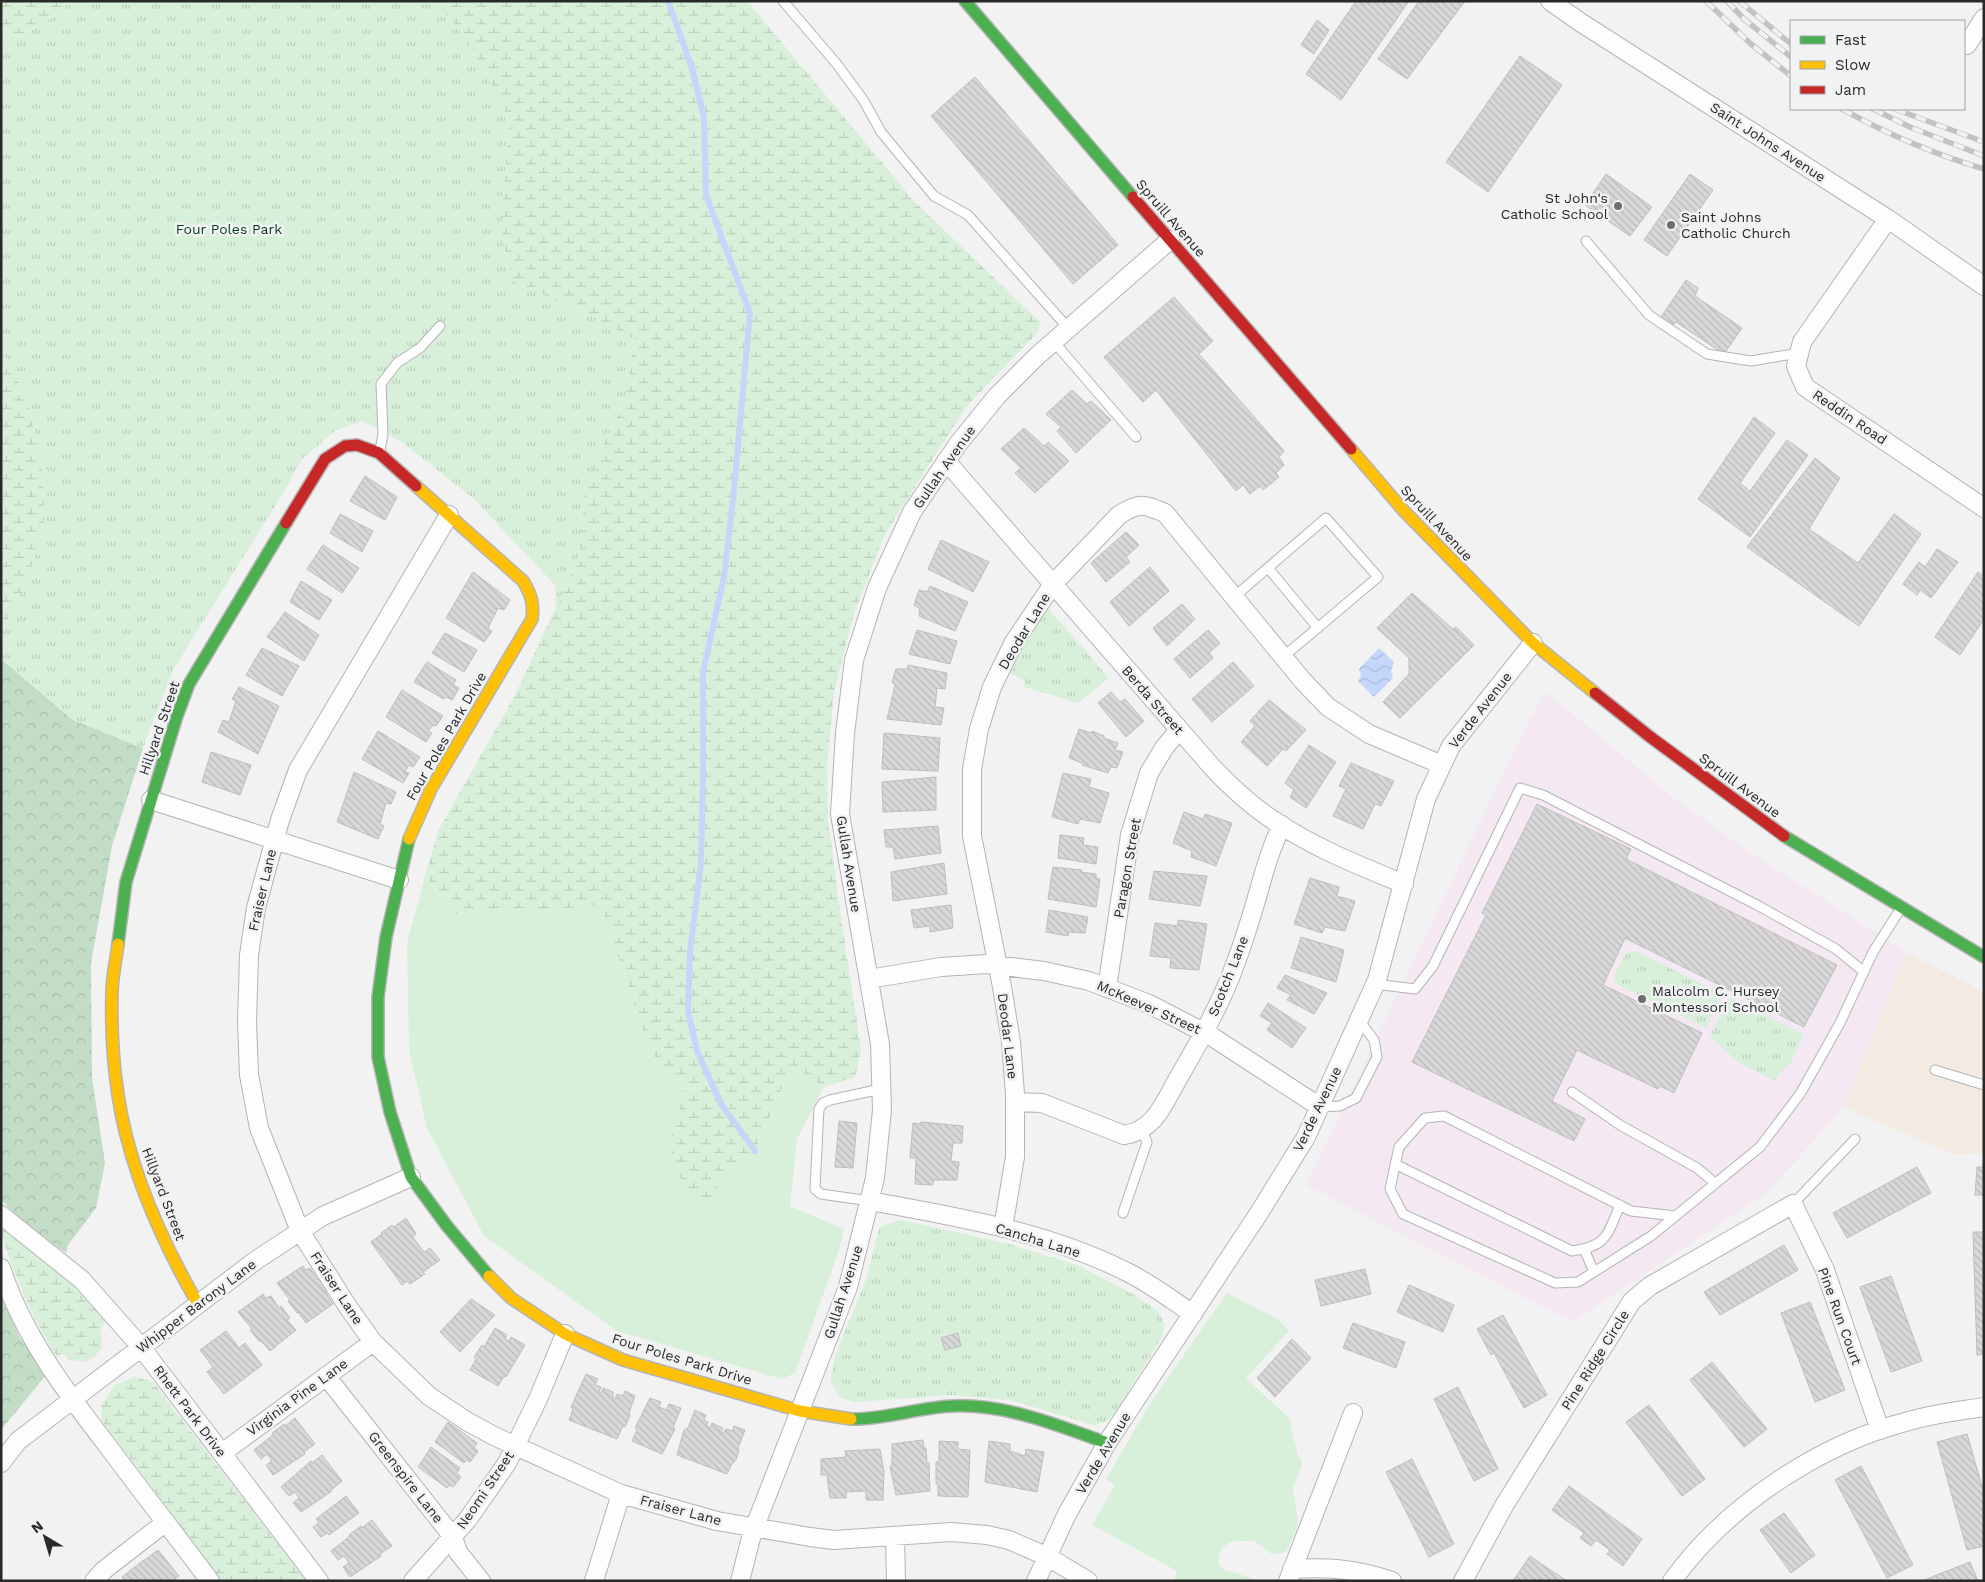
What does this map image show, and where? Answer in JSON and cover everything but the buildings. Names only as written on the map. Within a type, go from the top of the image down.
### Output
[{"type":"street","name":"Spruill Avenue","points":[[965,1],[1403,510],[1532,643],[1649,736],[1790,841],[1984,958]]},
{"type":"street","name":"Saint Johns Avenue","points":[[1550,1],[1888,219],[1984,286]]},
{"type":"street","points":[[1967,45],[1984,18]]},
{"type":"street","points":[[1799,352],[1802,342],[1888,219]]},
{"type":"street","name":"Gullah Avenue","points":[[740,1581],[755,1528],[848,1286],[875,1178],[882,1110],[880,1044],[840,814],[845,733],[854,660],[877,588],[912,512],[958,444],[997,396],[1054,342],[1170,240]]},
{"type":"street","name":"Reddin Road","points":[[1799,352],[1796,366],[1806,387],[1984,508]]},
{"type":"street","name":"Hillyard Street","points":[[198,1304],[179,1271],[150,1206],[133,1160],[118,1096],[112,990],[126,882],[189,684],[325,459],[347,445],[362,444],[379,453],[523,581],[532,595],[534,606]]},
{"type":"street","name":"Berda Street","points":[[946,462],[1179,730],[1240,795],[1282,825],[1361,866],[1404,884]]},
{"type":"street","name":"Deodar Lane","points":[[1003,1228],[1015,1157],[1016,1102],[1011,1042],[972,836],[972,768],[979,729],[992,687],[1014,642],[1053,584],[1119,515],[1132,507],[1146,505],[1165,513],[1283,657],[1328,708],[1369,734],[1442,765]]},
{"type":"street","name":"Fraiser Lane","points":[[449,515],[298,770],[274,840],[256,908],[249,955],[247,1022],[249,1075],[259,1128],[300,1231],[348,1307],[373,1342],[429,1396],[468,1422],[515,1446],[621,1494],[717,1521],[834,1540],[952,1532],[987,1535],[1010,1540],[1048,1556],[1088,1581]]},
{"type":"street","name":"Four Poles Park Drive","points":[[534,606],[532,619],[431,789],[410,835],[386,937],[378,996],[378,1058],[390,1112],[411,1178],[452,1233],[511,1298],[565,1334],[623,1360],[800,1410],[853,1419],[953,1406],[994,1409],[1022,1413],[1107,1443]]},
{"type":"street","name":"Verde Avenue","points":[[1036,1581],[1067,1514],[1107,1443],[1193,1314],[1306,1137],[1375,984],[1426,799],[1451,746],[1532,643]]},
{"type":"street","name":"Paragon Street","points":[[1107,988],[1130,835],[1149,773],[1164,748],[1179,730]]},
{"type":"street","points":[[151,800],[399,880]]},
{"type":"street","name":"Scotch Lane","points":[[1142,1130],[1148,1126],[1158,1113],[1205,1032],[1235,964],[1255,905],[1270,851],[1282,825]]},
{"type":"street","name":"McKeever Street","points":[[869,979],[941,967],[987,964],[1044,971],[1089,981],[1149,1004],[1205,1032],[1320,1107]]},
{"type":"street","points":[[1016,1102],[1042,1103],[1124,1135],[1142,1130]]},
{"type":"street","name":"Whipper Barony Lane","points":[[1,1463],[18,1441],[255,1261],[323,1216],[411,1178]]},
{"type":"street","name":"Cancha Lane","points":[[870,1201],[1003,1228],[1070,1248],[1130,1273],[1193,1314]]},
{"type":"street","name":"Pine Run Court","points":[[1793,1204],[1825,1270],[1880,1430]]},
{"type":"street","name":"Pine Ridge Circle","points":[[1463,1581],[1504,1504],[1632,1301],[1650,1286],[1793,1204]]},
{"type":"street","name":"Rhett Park Drive","points":[[1,1215],[82,1280],[141,1347],[319,1581]]},
{"type":"street","points":[[1,1268],[8,1290],[27,1330],[72,1400],[210,1581]]},
{"type":"street","name":"Neomi Street","points":[[413,1581],[468,1519],[502,1471],[538,1399],[565,1334]]},
{"type":"street","name":"Virginia Pine Lane","points":[[222,1453],[373,1342]]},
{"type":"street","name":"Greenspire Lane","points":[[326,1376],[453,1536],[458,1552],[481,1581]]},
{"type":"street","points":[[1672,1581],[1700,1548],[1734,1515],[1760,1494],[1816,1458],[1851,1441],[1880,1430],[1939,1414],[1984,1407]]},
{"type":"street","points":[[1354,1413],[1290,1575],[1345,1569],[1368,1573],[1392,1581]]},
{"type":"street","points":[[594,1581],[621,1494]]},
{"type":"street","points":[[94,1581],[104,1570],[166,1522]]},
{"type":"street","points":[[895,1536],[896,1581]]},
{"type":"lane","points":[[783,1],[836,63],[864,101],[881,132],[934,196],[968,215],[1069,329]]},
{"type":"lane","points":[[1586,240],[1648,315],[1707,354],[1751,362],[1799,352]]},
{"type":"lane","points":[[379,453],[383,434],[381,384],[397,363],[420,348],[440,326]]},
{"type":"lane","points":[[1054,342],[1136,437]]},
{"type":"lane","points":[[1234,597],[1326,518],[1378,577],[1283,657]]},
{"type":"lane","points":[[1268,568],[1318,628]]},
{"type":"lane","points":[[1375,984],[1415,989],[1433,966],[1520,788],[1543,795],[1757,905],[1836,949],[1864,972]]},
{"type":"lane","points":[[1676,1216],[1631,1211],[1444,1116],[1425,1118],[1399,1148],[1390,1189],[1403,1214],[1555,1283],[1578,1282],[1651,1236],[1676,1216],[1715,1183],[1760,1147],[1800,1094],[1840,1023],[1873,952],[1901,908]]},
{"type":"lane","points":[[1320,1107],[1340,1106],[1356,1098],[1377,1058],[1374,1040],[1359,1020]]},
{"type":"lane","points":[[1936,1070],[1984,1085]]},
{"type":"lane","points":[[870,1201],[821,1194],[815,1189],[819,1109],[823,1103],[830,1100],[881,1089]]},
{"type":"lane","points":[[1572,1092],[1620,1125],[1697,1168],[1715,1183]]},
{"type":"lane","points":[[1123,1213],[1147,1142],[1142,1130]]},
{"type":"lane","points":[[1793,1204],[1855,1139]]},
{"type":"lane","points":[[1395,1164],[1572,1251],[1590,1248],[1606,1238],[1620,1205]]},
{"type":"lane","points":[[1584,1249],[1594,1272]]},
{"type":"shaded area","name":"Malcolm C. Hursey Montessori School","points":[[1546,692],[1675,799],[1751,853],[1907,952],[1844,1107],[1767,1193],[1572,1322],[1306,1185],[1529,720]]},
{"type":"shaded area","points":[[1907,952],[1984,992],[1984,1153],[1954,1155],[1844,1107]]},
{"type":"green space","points":[[1,1],[71,1],[53,17],[13,41],[1,35]]},
{"type":"green space","name":"Four Poles Park","points":[[71,1],[435,1],[467,40],[509,119],[501,231],[512,281],[600,320],[637,340],[622,408],[585,480],[579,558],[556,607],[555,585],[474,499],[402,442],[363,421],[336,430],[302,459],[280,498],[173,670],[143,748],[73,720],[1,659],[1,630],[8,620],[29,575],[45,518],[42,462],[26,395],[1,351],[1,35],[13,41],[53,17]]},
{"type":"green space","points":[[435,1],[747,1],[914,201],[1040,322],[1038,332],[966,407],[885,534],[854,614],[834,692],[827,766],[828,820],[861,1049],[855,1077],[824,1087],[792,1065],[755,1151],[725,1169],[709,1203],[689,1192],[672,1164],[671,1136],[685,1089],[656,1060],[640,1024],[602,906],[457,914],[425,876],[438,831],[514,697],[579,558],[585,480],[622,408],[597,319],[512,281],[501,231],[509,119],[467,40]]},
{"type":"green space","points":[[1,351],[26,395],[42,462],[45,518],[29,575],[8,620],[1,630]]},
{"type":"green space","points":[[1048,608],[1109,678],[1078,703],[1024,687],[1025,681],[1008,672],[1030,629]]},
{"type":"green space","points":[[1,659],[73,720],[143,748],[112,846],[91,963],[92,1078],[105,1163],[96,1208],[68,1245],[66,1253],[23,1221],[1,1199]]},
{"type":"green space","points":[[425,876],[457,914],[602,905],[640,1024],[656,1060],[685,1089],[671,1136],[709,1203],[725,1169],[755,1151],[792,1065],[824,1087],[797,1139],[790,1206],[844,1229],[838,1253],[795,1373],[782,1379],[617,1331],[484,1236],[427,1128],[409,1050],[407,943]]},
{"type":"green space","points":[[1636,951],[1720,993],[1720,1000],[1706,1028],[1615,983],[1614,976],[1626,953]]},
{"type":"green space","points":[[1729,997],[1803,1034],[1791,1062],[1775,1081],[1739,1063],[1710,1036]]},
{"type":"green space","points":[[902,1220],[1009,1244],[1077,1265],[1133,1294],[1158,1311],[1164,1323],[1162,1337],[1114,1415],[1105,1422],[1094,1425],[1010,1400],[952,1395],[856,1402],[840,1398],[830,1380],[836,1353],[867,1277],[879,1228]]},
{"type":"green space","points":[[3,1227],[45,1258],[92,1301],[105,1322],[101,1328],[102,1348],[95,1356],[85,1362],[70,1360],[62,1353],[57,1357],[23,1293],[8,1254]]},
{"type":"green space","points":[[1227,1293],[1278,1319],[1289,1331],[1246,1378],[1289,1418],[1298,1456],[1303,1462],[1293,1488],[1298,1520],[1297,1529],[1286,1552],[1280,1554],[1269,1552],[1254,1541],[1228,1543],[1222,1549],[1218,1563],[1223,1569],[1254,1579],[1250,1581],[1174,1581],[1177,1571],[1092,1525],[1115,1485],[1106,1479],[1149,1405]]},
{"type":"green space","points":[[1,1297],[20,1338],[34,1355],[46,1375],[1,1430]]},
{"type":"green space","points":[[135,1377],[153,1382],[306,1581],[222,1581],[102,1421],[101,1405],[115,1385]]},
{"type":"water","points":[[1379,648],[1394,662],[1391,671],[1393,678],[1374,697],[1358,681],[1361,676],[1359,669]]},
{"type":"waterway","points":[[668,1],[692,68],[704,117],[706,195],[750,313],[724,577],[703,672],[701,864],[690,952],[688,1012],[697,1051],[721,1104],[755,1151]]},
{"type":"railway","points":[[1706,1],[1751,44],[1790,75]]},
{"type":"railway","points":[[1727,1],[1744,19],[1790,56]]},
{"type":"railway","points":[[1739,1],[1790,43]]},
{"type":"railway","points":[[1844,110],[1911,143],[1984,169]]},
{"type":"railway","points":[[1875,110],[1910,127],[1984,156]]},
{"type":"railway","points":[[1898,110],[1984,142]]},
{"type":"traffic: fast","points":[[965,1],[1133,197]]},
{"type":"traffic: fast","points":[[118,944],[126,882],[177,716],[189,684],[286,523]]},
{"type":"traffic: fast","points":[[1784,836],[1984,957]]},
{"type":"traffic: fast","points":[[409,839],[386,937],[378,997],[378,1057],[390,1112],[411,1177],[447,1226],[489,1276]]},
{"type":"traffic: fast","points":[[851,1419],[876,1418],[940,1407],[973,1406],[993,1408],[1032,1417],[1107,1443]]},
{"type":"traffic: slow","points":[[1351,449],[1403,510],[1533,643],[1595,693]]},
{"type":"traffic: slow","points":[[409,839],[431,789],[532,619],[533,614],[531,599],[523,581],[416,486]]},
{"type":"traffic: slow","points":[[118,944],[112,987],[112,1032],[116,1083],[123,1123],[138,1177],[148,1203],[171,1255],[198,1304]]},
{"type":"traffic: slow","points":[[489,1276],[511,1298],[565,1334],[623,1360],[800,1411],[851,1419]]},
{"type":"traffic: jam","points":[[1133,197],[1351,449]]},
{"type":"traffic: jam","points":[[286,523],[325,459],[345,446],[357,445],[379,453],[416,486]]},
{"type":"traffic: jam","points":[[1595,693],[1649,736],[1784,836]]},
{"type":"place","name":"St John's Catholic School","points":[[1618,206]]},
{"type":"place","name":"Saint Johns Catholic Church","points":[[1671,225]]},
{"type":"place","name":"Malcolm C. Hursey Montessori School","points":[[1642,999]]}]
